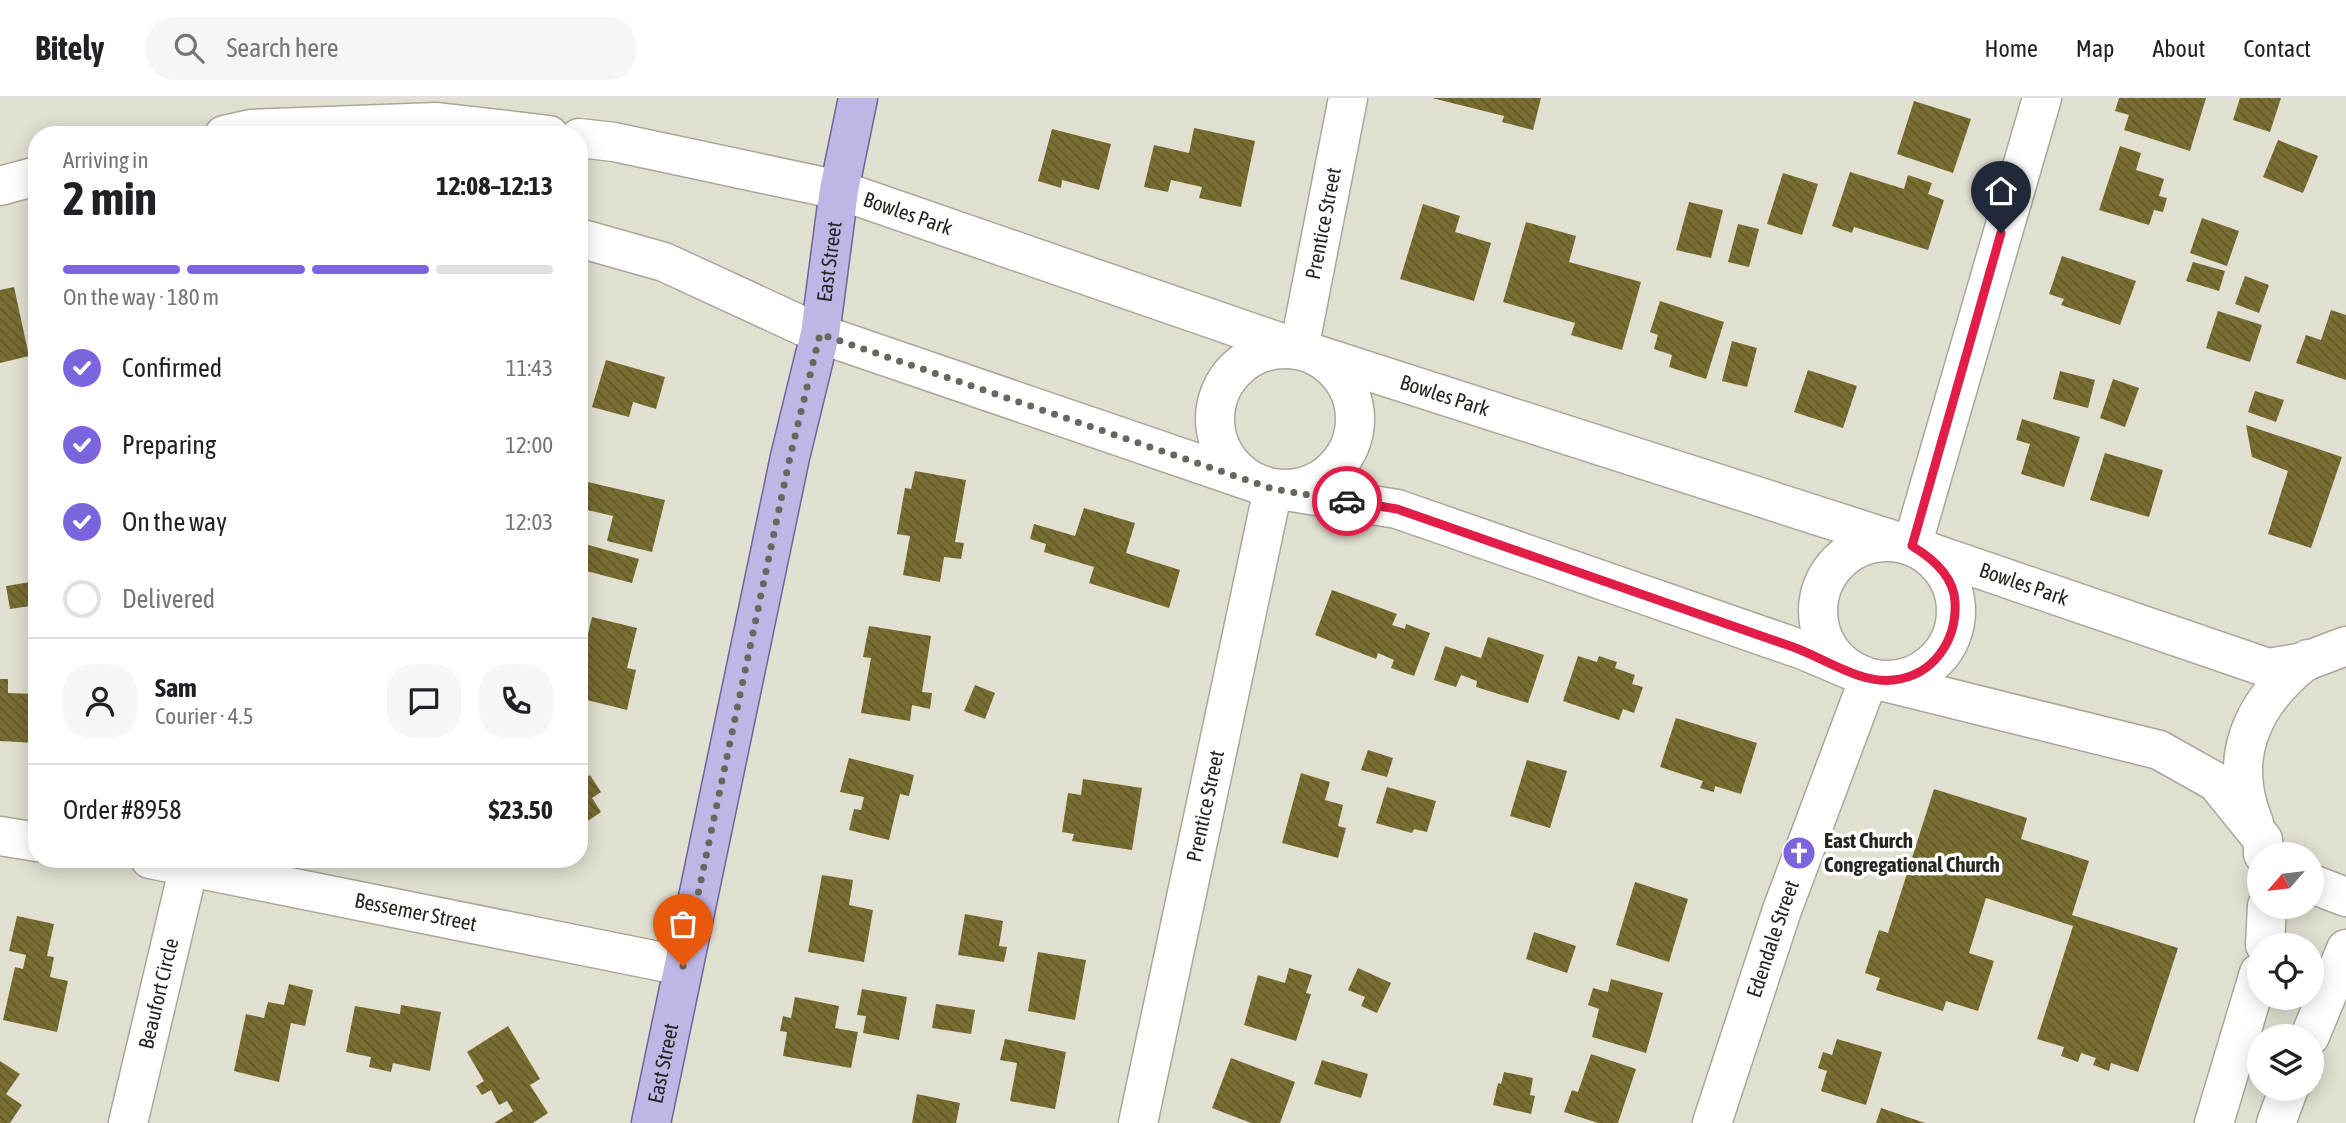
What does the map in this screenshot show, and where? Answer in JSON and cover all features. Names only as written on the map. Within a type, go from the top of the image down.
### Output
[{"type":"main road","name":"East Street","points":[[651,1123],[790,457],[820,334],[839,190],[858,98]]},
{"type":"street","name":"Prentice Street","points":[[1298,349],[1348,98]]},
{"type":"street","points":[[1912,546],[2042,98]]},
{"type":"street","points":[[344,126],[437,122],[471,126]]},
{"type":"street","name":"Bowles Park","points":[[588,139],[614,142],[839,190],[1298,349],[1912,546],[2268,668],[2304,662],[2346,646]]},
{"type":"street","name":"Bowles Park","points":[[588,241],[664,262],[820,334],[1273,489],[1397,509],[1802,650],[1869,678],[2159,750],[2216,782],[2262,842]]},
{"type":"street","points":[[1271,349],[1298,349],[1332,365],[1353,395],[1355,432],[1340,465],[1310,486],[1273,489],[1248,479],[1227,459],[1216,434],[1216,407],[1226,380],[1245,360],[1271,349]]},
{"type":"street","name":"Prentice Street","points":[[1138,1123],[1273,489]]},
{"type":"street","points":[[1887,541],[1912,546],[1931,558],[1947,576],[1955,598],[1956,621],[1948,643],[1934,662],[1914,675],[1892,681],[1869,678],[1846,668],[1829,650],[1819,627],[1817,602],[1825,578],[1840,558],[1862,546],[1887,541]]},
{"type":"street","points":[[2304,662],[2346,631]]},
{"type":"street","name":"Bowles Park","points":[[2264,842],[2246,799],[2243,776],[2247,743],[2259,711],[2271,692],[2304,662]]},
{"type":"street","name":"Edendale Street","points":[[1712,1123],[1783,910],[1869,678]]},
{"type":"street","points":[[0,836],[28,841]]},
{"type":"street","name":"Beaufort Circle","points":[[128,1123],[189,868]]},
{"type":"street","name":"Bessemer Street","points":[[199,868],[683,966]]},
{"type":"street","points":[[2324,889],[2346,897]]},
{"type":"street","points":[[2315,1024],[2346,949]]},
{"type":"street","points":[[2214,1123],[2248,1010]]},
{"type":"street","points":[[2276,1123],[2284,1101]]},
{"type":"building","points":[[1432,98],[1541,98],[1533,130],[1502,122],[1504,116]]},
{"type":"building","points":[[2119,98],[2206,98],[2190,151],[2124,130],[2129,115],[2115,111]]},
{"type":"building","points":[[2240,98],[2281,98],[2270,132],[2233,120]]},
{"type":"building","points":[[1914,101],[1971,119],[1953,173],[1897,154]]},
{"type":"building","points":[[1194,128],[1255,141],[1241,207],[1199,198],[1202,187],[1171,180],[1168,192],[1144,187],[1154,145],[1189,153]]},
{"type":"building","points":[[1052,129],[1111,144],[1099,190],[1062,180],[1061,188],[1038,181]]},
{"type":"building","points":[[2278,140],[2318,156],[2303,193],[2263,177]]},
{"type":"building","points":[[2120,146],[2141,153],[2136,170],[2164,179],[2159,196],[2167,198],[2163,212],[2154,210],[2149,225],[2099,210]]},
{"type":"building","points":[[1850,172],[1904,189],[1908,175],[1932,183],[1928,194],[1944,200],[1928,250],[1854,227],[1852,233],[1832,226]]},
{"type":"building","points":[[1783,173],[1818,184],[1802,235],[1767,224]]},
{"type":"building","points":[[1689,202],[1723,210],[1711,258],[1676,250]]},
{"type":"building","points":[[1423,204],[1460,216],[1455,232],[1491,243],[1474,301],[1400,279]]},
{"type":"building","points":[[2202,218],[2239,231],[2227,266],[2190,253]]},
{"type":"building","points":[[1526,222],[1576,236],[1569,262],[1641,282],[1622,350],[1571,335],[1575,323],[1503,302]]},
{"type":"building","points":[[1738,224],[1759,229],[1749,267],[1728,262]]},
{"type":"building","points":[[2062,256],[2136,281],[2120,325],[2061,305],[2064,299],[2049,294]]},
{"type":"building","points":[[2193,262],[2225,271],[2219,291],[2186,281]]},
{"type":"building","points":[[2245,276],[2269,285],[2259,313],[2235,304]]},
{"type":"building","points":[[14,287],[28,356],[0,363],[0,290]]},
{"type":"building","points":[[1660,301],[1724,322],[1706,379],[1669,367],[1672,355],[1654,349],[1658,335],[1650,332]]},
{"type":"building","points":[[2331,310],[2346,315],[2346,380],[2296,363],[2306,335],[2321,340]]},
{"type":"building","points":[[2218,311],[2262,325],[2250,362],[2206,348]]},
{"type":"building","points":[[1732,341],[1757,348],[1747,387],[1722,381]]},
{"type":"building","points":[[606,360],[665,377],[656,409],[633,402],[629,417],[592,407]]},
{"type":"building","points":[[1808,370],[1857,386],[1843,428],[1794,412]]},
{"type":"building","points":[[2060,371],[2095,380],[2088,408],[2053,399]]},
{"type":"building","points":[[2113,379],[2139,388],[2125,427],[2100,418]]},
{"type":"building","points":[[2255,391],[2284,400],[2276,422],[2248,412]]},
{"type":"building","points":[[2022,419],[2080,437],[2064,487],[2021,474],[2030,444],[2016,440]]},
{"type":"building","points":[[2246,425],[2342,457],[2311,548],[2268,534],[2288,471],[2252,457]]},
{"type":"building","points":[[2105,453],[2163,470],[2149,517],[2090,500]]},
{"type":"building","points":[[915,471],[966,480],[955,542],[964,543],[961,559],[944,557],[940,582],[903,575],[910,536],[897,534],[905,488],[911,489]]},
{"type":"building","points":[[588,482],[665,500],[652,552],[607,541],[613,516],[588,510]]},
{"type":"building","points":[[1084,508],[1135,523],[1126,553],[1180,570],[1169,608],[1089,583],[1094,567],[1044,552],[1046,544],[1030,539],[1034,524],[1075,536]]},
{"type":"building","points":[[588,545],[639,559],[632,583],[588,571]]},
{"type":"building","points":[[28,582],[28,606],[10,609],[6,586]]},
{"type":"building","points":[[1332,590],[1397,614],[1392,625],[1405,629],[1406,624],[1430,633],[1414,676],[1391,668],[1394,660],[1378,653],[1376,659],[1315,635]]},
{"type":"building","points":[[592,617],[637,628],[627,668],[636,670],[627,710],[588,700],[588,634]]},
{"type":"building","points":[[869,626],[931,636],[922,692],[932,693],[930,709],[912,705],[910,721],[861,713],[871,658],[863,657]]},
{"type":"building","points":[[1488,637],[1544,655],[1528,703],[1476,687],[1477,681],[1461,675],[1456,687],[1434,680],[1445,646],[1481,658]]},
{"type":"building","points":[[1578,656],[1597,662],[1599,656],[1617,662],[1615,668],[1635,675],[1632,684],[1643,687],[1634,713],[1623,709],[1619,720],[1563,701]]},
{"type":"building","points":[[0,679],[8,679],[8,693],[28,694],[28,743],[0,741]]},
{"type":"building","points":[[975,685],[995,693],[985,719],[964,711]]},
{"type":"building","points":[[1676,718],[1757,743],[1741,794],[1715,786],[1714,792],[1700,788],[1703,781],[1660,767]]},
{"type":"building","points":[[1368,750],[1393,758],[1387,777],[1361,770]]},
{"type":"building","points":[[849,758],[914,775],[909,796],[900,794],[889,840],[849,830],[854,809],[861,810],[864,797],[840,792]]},
{"type":"building","points":[[1527,760],[1567,771],[1550,828],[1510,816]]},
{"type":"building","points":[[1301,773],[1330,782],[1325,800],[1343,805],[1338,826],[1346,828],[1338,858],[1282,843]]},
{"type":"building","points":[[590,775],[601,792],[592,798],[601,812],[588,821]]},
{"type":"building","points":[[1083,779],[1142,788],[1132,850],[1072,841],[1074,834],[1062,832],[1068,793],[1081,795]]},
{"type":"building","points":[[1387,787],[1436,801],[1427,832],[1414,829],[1412,833],[1376,823]]},
{"type":"building","points":[[1934,789],[2027,818],[2021,839],[2089,861],[2072,915],[2178,948],[2138,1072],[2111,1063],[2109,1071],[2093,1065],[2096,1058],[2081,1053],[2078,1062],[2061,1056],[2064,1047],[2037,1039],[2073,926],[1986,898],[1969,953],[1994,961],[1978,1011],[1946,1001],[1943,1011],[1876,990],[1880,978],[1865,973],[1879,930],[1888,933]]},
{"type":"building","points":[[822,875],[853,880],[849,905],[873,910],[864,962],[808,952]]},
{"type":"building","points":[[1635,882],[1688,899],[1669,962],[1616,945]]},
{"type":"building","points":[[965,914],[1003,921],[999,946],[1007,947],[1004,962],[958,955]]},
{"type":"building","points":[[17,916],[54,924],[47,956],[54,957],[50,977],[68,981],[57,1032],[3,1020],[15,967],[23,969],[26,955],[9,951]]},
{"type":"building","points":[[1534,932],[1576,946],[1567,973],[1526,959]]},
{"type":"building","points":[[1038,952],[1086,960],[1075,1020],[1028,1011]]},
{"type":"building","points":[[1289,968],[1312,975],[1306,993],[1311,994],[1296,1041],[1244,1025],[1258,975],[1285,983]]},
{"type":"building","points":[[1358,968],[1391,983],[1377,1013],[1361,1006],[1365,997],[1348,990]]},
{"type":"building","points":[[1611,979],[1663,993],[1646,1053],[1592,1037],[1599,1009],[1588,1005],[1593,988],[1608,992]]},
{"type":"building","points":[[289,984],[313,990],[305,1026],[291,1023],[279,1082],[234,1071],[246,1014],[264,1018],[268,1002],[284,1005]]},
{"type":"building","points":[[862,989],[907,997],[899,1040],[863,1033],[866,1016],[857,1015]]},
{"type":"building","points":[[795,997],[839,1006],[835,1028],[858,1032],[851,1068],[783,1056],[787,1032],[780,1031],[783,1016],[791,1018]]},
{"type":"building","points":[[936,1004],[975,1010],[971,1034],[932,1028]]},
{"type":"building","points":[[401,1005],[441,1012],[430,1071],[393,1063],[391,1072],[369,1067],[371,1057],[346,1052],[355,1006],[400,1014]]},
{"type":"building","points":[[508,1026],[540,1079],[530,1085],[548,1113],[533,1123],[494,1123],[513,1111],[507,1101],[499,1105],[491,1090],[482,1095],[476,1086],[484,1081],[467,1052]]},
{"type":"building","points":[[1005,1039],[1066,1052],[1055,1109],[1010,1101],[1017,1063],[1000,1060]]},
{"type":"building","points":[[1837,1039],[1882,1052],[1866,1105],[1821,1091],[1827,1071],[1818,1068],[1823,1052],[1832,1055]]},
{"type":"building","points":[[1591,1054],[1636,1069],[1618,1123],[1598,1123],[1564,1112],[1572,1090],[1578,1092]]},
{"type":"building","points":[[1231,1058],[1295,1082],[1280,1123],[1251,1123],[1212,1108]]},
{"type":"building","points":[[1322,1060],[1368,1074],[1361,1098],[1314,1084]]},
{"type":"building","points":[[0,1061],[20,1074],[6,1094],[22,1105],[10,1123],[0,1123]]},
{"type":"building","points":[[1504,1072],[1533,1078],[1530,1095],[1535,1096],[1531,1114],[1493,1105],[1498,1083],[1501,1084]]},
{"type":"building","points":[[917,1094],[960,1103],[956,1123],[912,1123]]},
{"type":"building","points":[[1881,1108],[1925,1123],[1876,1123]]},
{"type":"way so far","points":[[683,966],[790,457],[820,334],[1273,489],[1347,501]]},
{"type":"place","name":"East Church Congregational Church","points":[[1799,853]]},
{"type":"route","points":[[1347,501],[1397,509],[1802,650],[1869,678],[1892,681],[1914,675],[1934,662],[1948,643],[1956,621],[1955,598],[1947,576],[1931,558],[1912,546],[2001,233]]}]
